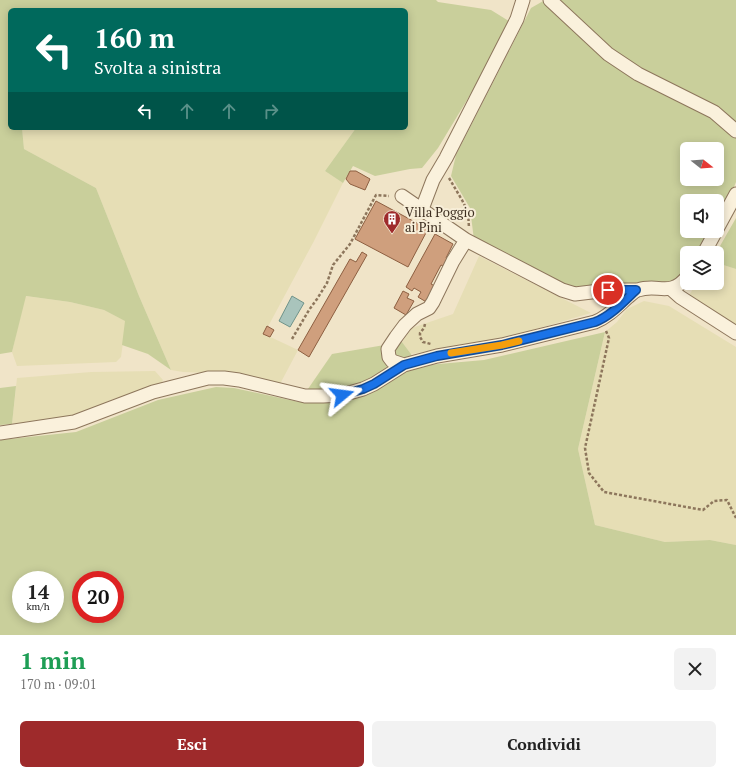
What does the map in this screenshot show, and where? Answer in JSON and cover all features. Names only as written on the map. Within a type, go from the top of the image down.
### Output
[{"type":"lane","points":[[422,209],[433,180],[446,158],[517,19],[523,0]]},
{"type":"lane","points":[[550,0],[608,54],[638,74],[714,112],[736,131]]},
{"type":"lane","points":[[724,217],[736,194]]},
{"type":"lane","points":[[402,196],[469,241],[562,290],[575,294],[608,290],[636,290],[647,288],[671,289],[680,284]]},
{"type":"lane","points":[[404,365],[392,361],[389,357],[388,349],[405,325],[417,314],[429,308],[453,261],[469,241]]},
{"type":"lane","points":[[671,289],[680,297],[736,333]]},
{"type":"lane","points":[[0,433],[74,422],[153,392],[208,378],[239,380],[306,396],[342,395],[374,384],[404,365],[437,356],[502,345],[599,320],[613,311],[636,290]]},
{"type":"path","points":[[446,158],[445,167],[449,178],[468,212],[469,241]]},
{"type":"path","points":[[292,339],[327,283],[333,265],[350,244],[376,195],[402,196]]},
{"type":"path","points":[[417,314],[425,324],[420,333],[420,338],[423,342],[434,346],[437,356]]},
{"type":"path","points":[[599,320],[609,338],[585,448],[589,473],[604,492],[703,510],[714,501],[727,500],[736,518]]},
{"type":"shaded area","points":[[22,130],[355,130],[325,171],[343,183],[264,334],[298,350],[280,384],[208,373],[171,370],[139,296],[96,188],[24,149]]},
{"type":"shaded area","points":[[479,256],[591,313],[502,339],[411,354],[402,342],[412,328],[453,314]]},
{"type":"shaded area","points":[[724,265],[736,269],[736,329],[687,298],[692,290],[724,290]]},
{"type":"shaded area","points":[[25,296],[70,302],[104,310],[126,321],[121,357],[116,362],[17,366],[12,352]]},
{"type":"shaded area","points":[[644,301],[669,306],[736,347],[736,545],[710,540],[665,542],[595,525],[578,449],[605,332],[617,322],[627,309]]},
{"type":"shaded area","points":[[155,371],[163,380],[161,384],[151,389],[113,399],[72,418],[12,424],[17,378],[91,372]]},
{"type":"green space","points":[[0,0],[436,0],[438,2],[491,10],[512,23],[438,148],[422,168],[375,176],[353,166],[343,183],[325,171],[355,130],[408,130],[408,8],[8,8],[8,130],[22,130],[24,149],[96,188],[139,296],[171,370],[148,354],[122,345],[125,321],[104,310],[70,302],[26,296],[12,352],[0,354]]},
{"type":"green space","points":[[545,0],[736,0],[736,182],[724,208],[724,194],[680,194],[680,238],[708,238],[704,246],[680,246],[680,277],[670,282],[651,282],[575,291],[474,240],[470,208],[451,176],[456,155],[531,8]]},
{"type":"green space","points":[[736,218],[736,269],[724,265],[724,246],[720,246]]},
{"type":"green space","points":[[605,332],[578,449],[595,525],[665,542],[710,540],[736,545],[736,635],[0,635],[0,440],[76,432],[158,400],[216,387],[234,388],[299,402],[332,354],[402,342],[411,354],[416,366],[484,360]]},
{"type":"green space","points":[[16,386],[12,424],[0,425],[0,388]]},
{"type":"water","points":[[292,296],[304,303],[290,327],[279,321]]},
{"type":"building","points":[[350,171],[356,171],[370,179],[365,190],[350,184],[346,179]]},
{"type":"building","name":"Villa Poggio ai Pini","points":[[376,201],[428,229],[408,267],[355,239]]},
{"type":"building","points":[[435,234],[453,244],[446,258],[449,260],[445,267],[441,265],[431,284],[437,287],[428,303],[418,297],[421,292],[414,288],[412,291],[406,287]]},
{"type":"building","points":[[362,252],[367,255],[309,357],[298,350],[350,259],[356,262]]},
{"type":"building","points":[[403,291],[409,294],[407,298],[414,301],[406,315],[394,308]]},
{"type":"building","points":[[267,326],[274,330],[270,337],[263,334]]},
{"type":"slow traffic","points":[[451,353],[519,341]]},
{"type":"place","name":"Villa Poggio ai Pini","points":[[392,234]]},
{"type":"route","points":[[342,395],[374,384],[404,365],[437,356],[502,345],[595,322],[613,311],[636,290],[608,290]]}]
